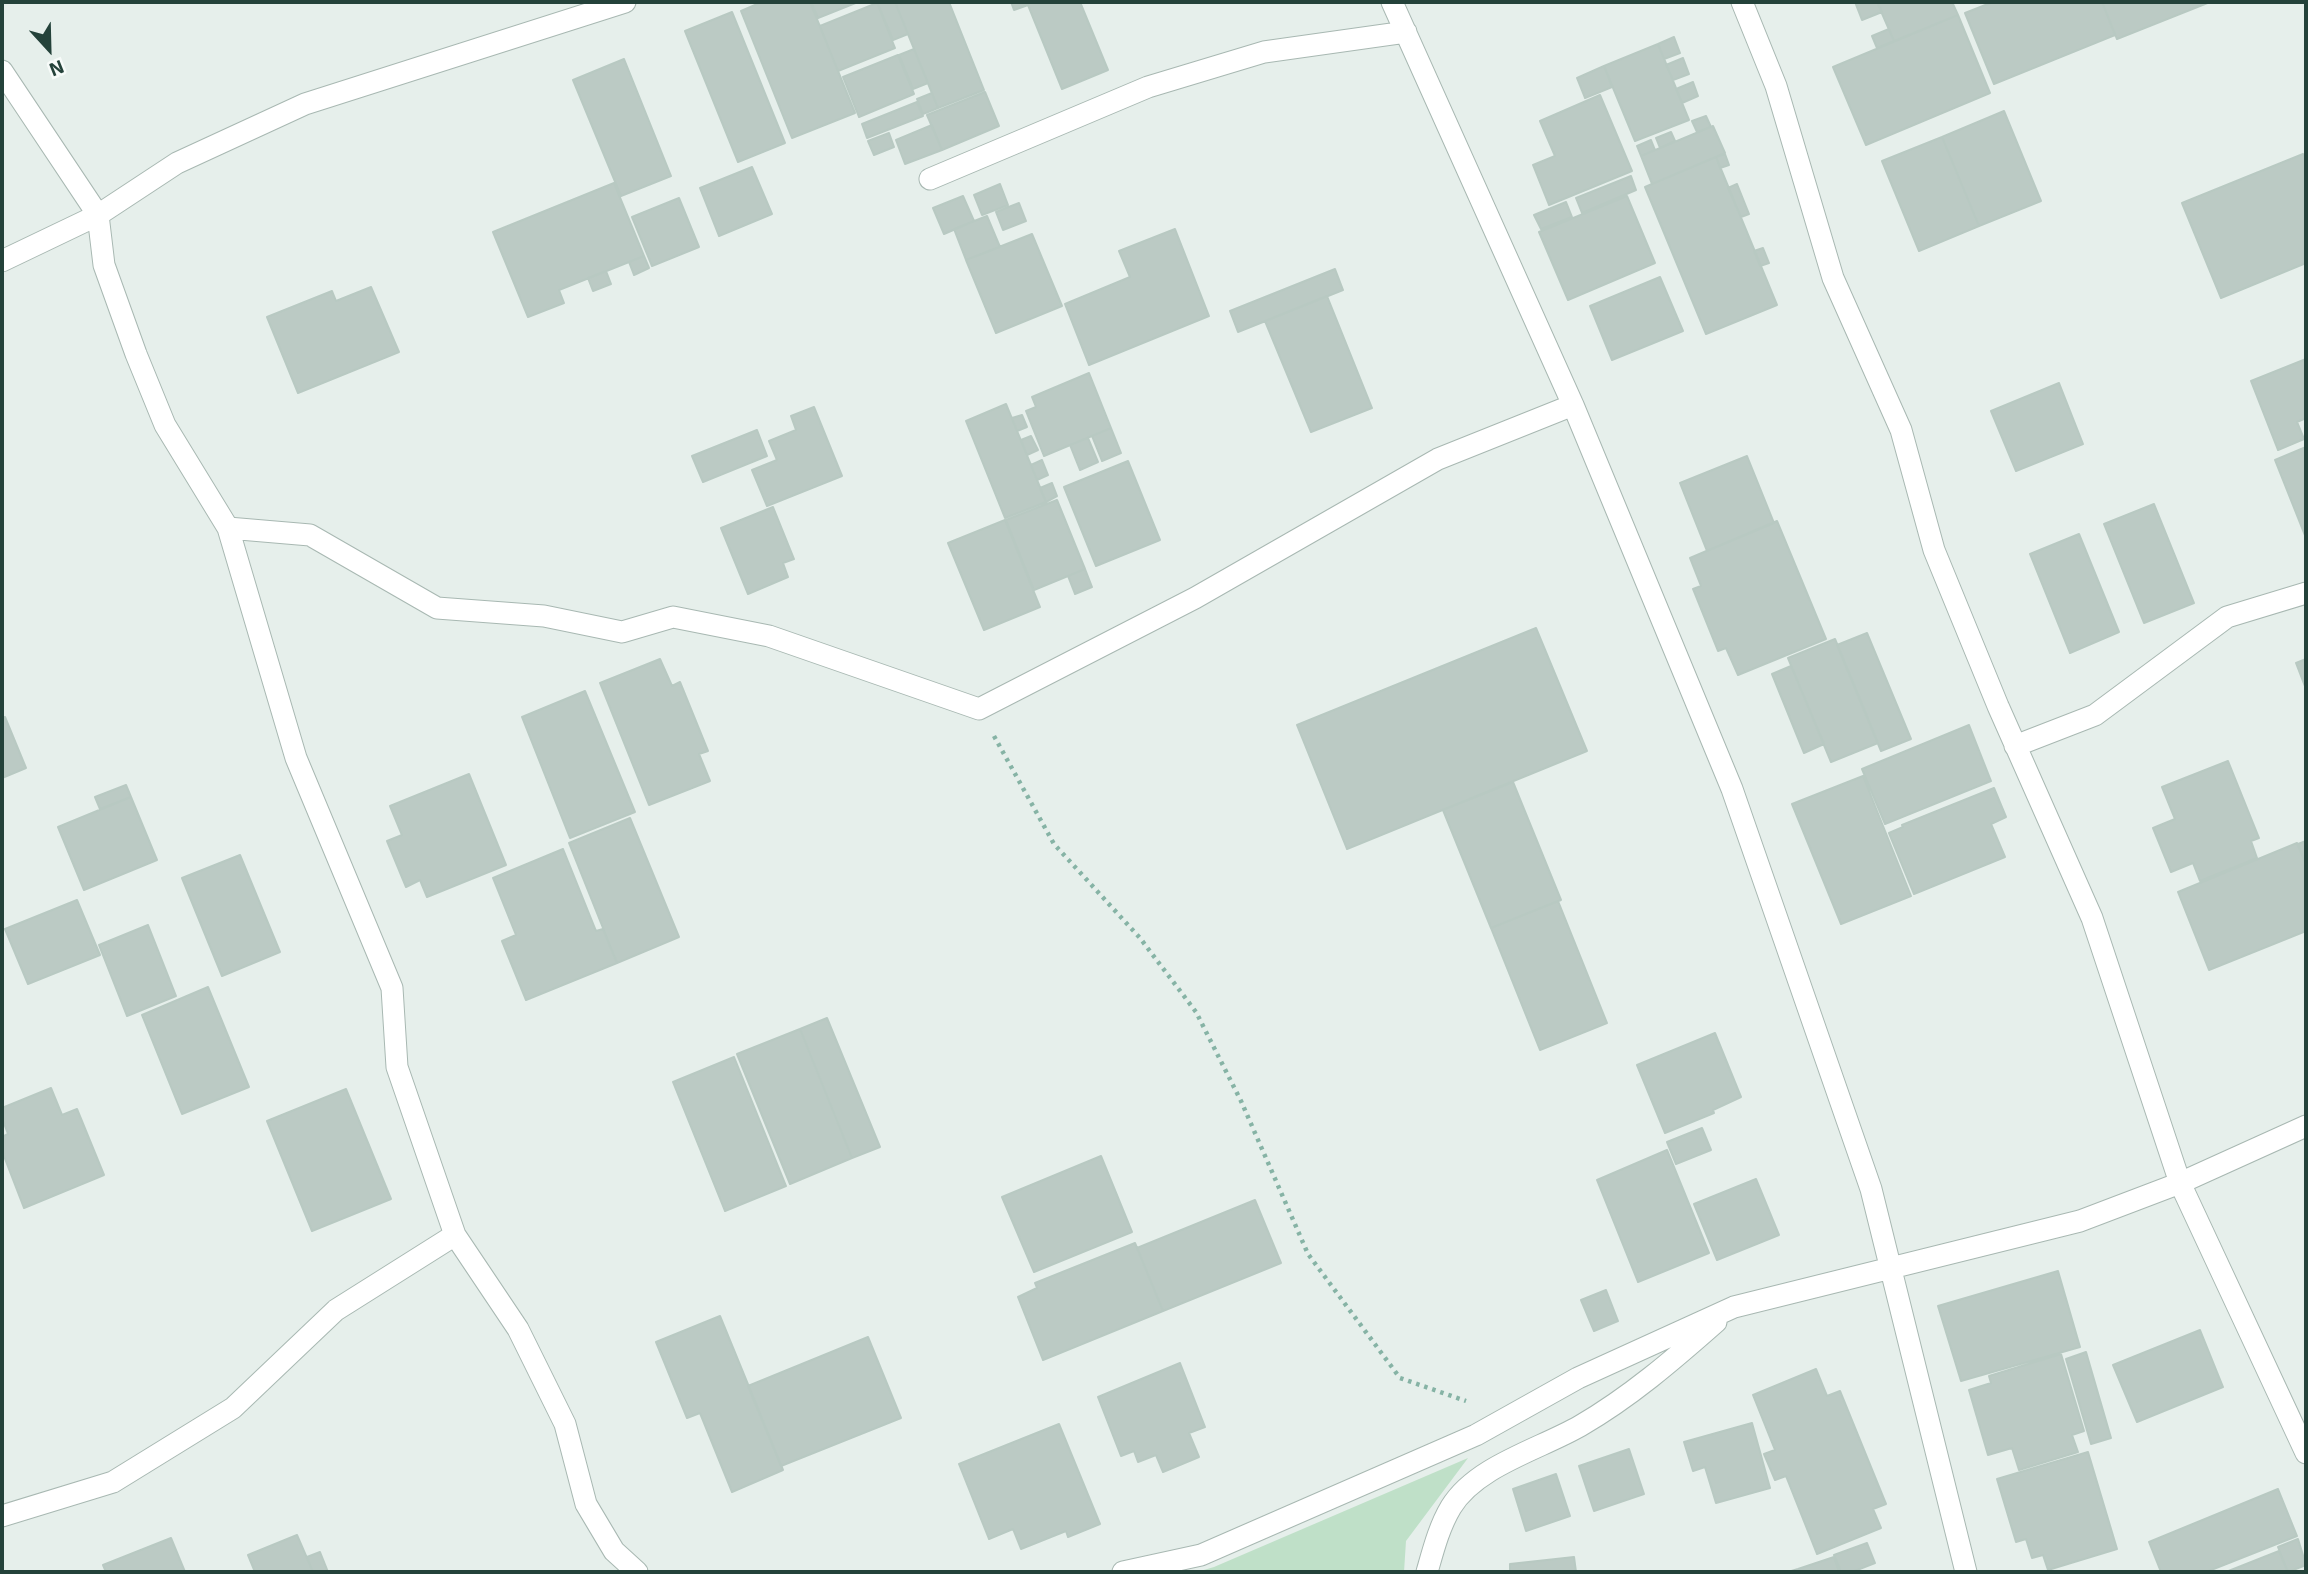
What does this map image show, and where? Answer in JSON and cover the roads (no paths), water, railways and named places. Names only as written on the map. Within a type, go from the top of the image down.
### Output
[{"type":"street","points":[[2,261],[98,215],[177,163],[305,104],[625,2]]},
{"type":"street","points":[[1392,2],[1573,405],[1732,789],[1871,1189],[1966,1572]]},
{"type":"street","points":[[1742,2],[1776,86],[1833,278],[1901,430],[1934,550],[2015,746],[2092,918],[2180,1183],[2306,1453]]},
{"type":"street","points":[[930,179],[1148,87],[1264,52],[1406,32]]},
{"type":"street","points":[[2,71],[98,215],[104,265],[165,425],[228,527],[296,758],[392,988],[397,1067],[455,1235],[518,1329],[565,1424],[586,1504],[614,1550],[637,1572]]},
{"type":"street","points":[[228,527],[310,535],[437,608],[544,616],[622,632],[673,617],[769,636],[979,709],[1195,598],[1438,459],[1573,405]]},
{"type":"street","points":[[2015,746],[2095,715],[2227,617],[2306,593]]},
{"type":"street","points":[[1123,1572],[1201,1555],[1476,1435],[1578,1378],[1734,1307],[1892,1270],[2080,1221],[2180,1183],[2306,1126]]},
{"type":"street","points":[[2,1516],[113,1482],[233,1408],[336,1310],[455,1235]]},
{"type":"street","points":[[1427,1572],[1437,1537],[1452,1506],[1474,1482],[1511,1460],[1580,1426],[1644,1384],[1734,1307]]}]
